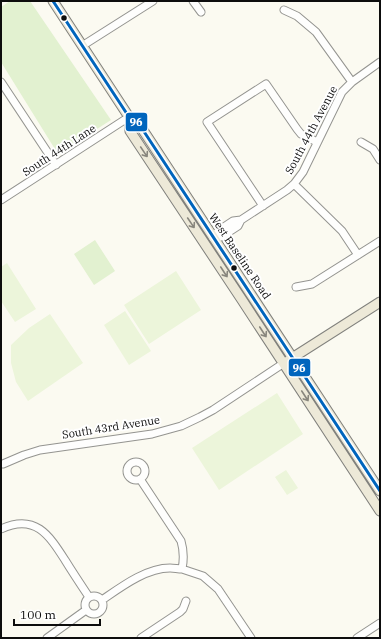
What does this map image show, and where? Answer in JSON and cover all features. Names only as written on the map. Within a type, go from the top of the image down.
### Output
[{"type":"main road","name":"West Baseline Road","points":[[52,1],[129,117],[139,124],[213,238],[380,511]]},
{"type":"main road","name":"West Baseline Road","points":[[129,117],[130,131],[380,492]]},
{"type":"main road","name":"South 43rd Avenue","points":[[288,360],[380,302]]},
{"type":"street","points":[[82,46],[153,1]]},
{"type":"street","points":[[194,1],[201,12]]},
{"type":"street","points":[[284,10],[297,16],[316,32],[352,82]]},
{"type":"street","name":"South 44th Avenue","points":[[213,238],[218,231],[233,221],[241,220],[294,184],[303,172],[339,96],[352,82],[380,62]]},
{"type":"street","points":[[1,82],[56,165]]},
{"type":"street","points":[[263,206],[207,122],[266,84],[296,129],[301,134],[317,142]]},
{"type":"street","name":"South 44th Lane","points":[[1,200],[129,117]]},
{"type":"street","points":[[361,142],[373,149],[380,160]]},
{"type":"street","points":[[294,184],[342,231],[358,255]]},
{"type":"street","points":[[296,287],[312,284],[380,241]]},
{"type":"street","name":"South 43rd Avenue","points":[[2,465],[24,455],[40,450],[152,434],[181,426],[200,418],[213,410],[288,360]]},
{"type":"street","points":[[140,479],[181,541],[184,559],[182,569]]},
{"type":"street","points":[[1,529],[10,525],[19,524],[30,525],[40,529],[48,536],[89,597]]},
{"type":"street","points":[[102,600],[143,574],[153,570],[170,568],[182,569],[204,576],[218,589],[251,638]]},
{"type":"street","points":[[86,610],[95,615],[101,612],[104,607],[100,598],[95,596],[89,597]]},
{"type":"street","points":[[86,610],[86,602],[89,597]]},
{"type":"street","points":[[142,638],[180,612],[186,601]]},
{"type":"street","points":[[47,638],[86,610]]},
{"type":"street","points":[[357,638],[380,623]]},
{"type":"green space","points":[[10,1],[30,1],[111,120],[58,154],[1,62],[1,7]]},
{"type":"green space","points":[[95,240],[115,271],[94,285],[74,254]]},
{"type":"green space","points":[[7,263],[36,309],[15,322],[1,301],[1,267]]},
{"type":"green space","points":[[176,271],[201,310],[149,344],[124,305]]},
{"type":"green space","points":[[125,311],[151,351],[129,365],[104,325]]},
{"type":"green space","points":[[50,314],[83,363],[28,401],[16,382],[11,363],[11,345],[29,328]]},
{"type":"green space","points":[[277,393],[303,434],[219,490],[192,448]]},
{"type":"green space","points":[[286,470],[298,488],[287,495],[275,477]]},
{"type":"transit line","name":"96","points":[[53,1],[129,117],[139,124],[380,491]]}]
